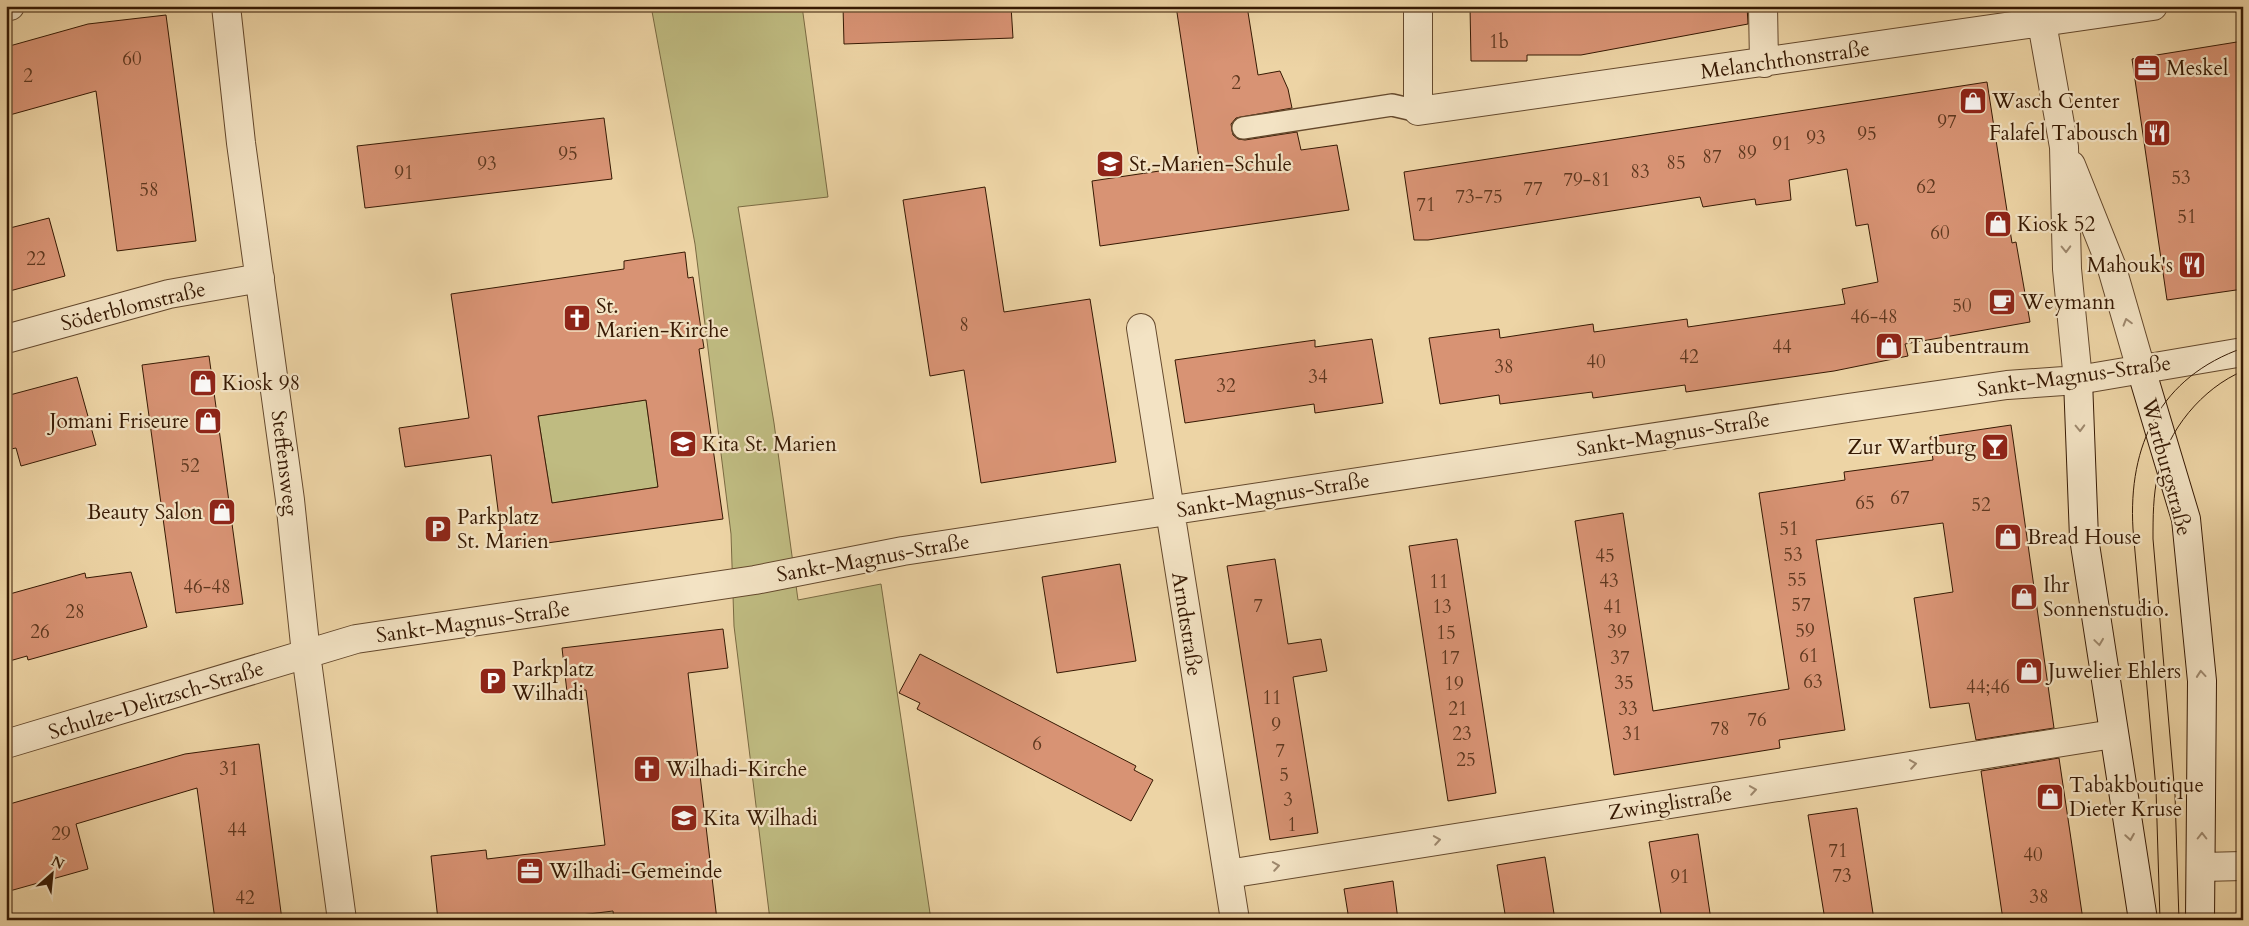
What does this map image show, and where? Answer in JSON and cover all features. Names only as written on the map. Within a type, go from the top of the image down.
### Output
[{"type":"street","points":[[6,7],[10,6]]},
{"type":"street","name":"Steffensweg","points":[[226,6],[241,143],[292,518],[306,654],[342,920]]},
{"type":"street","points":[[1418,6],[1418,111]]},
{"type":"street","points":[[1764,6],[1764,63]]},
{"type":"street","name":"Melanchthonstraße","points":[[1418,111],[1764,63],[2041,15],[2153,6]]},
{"type":"street","name":"Wartburgstraße","points":[[2041,15],[2064,148],[2067,269],[2078,380],[2084,538],[2143,920]]},
{"type":"street","name":"Wartburgstraße","points":[[2064,148],[2111,265],[2186,520],[2202,681],[2202,868],[2200,920]]},
{"type":"street","name":"Söderblomstraße","points":[[6,339],[168,294],[260,278]]},
{"type":"street","name":"Arndtstraße","points":[[1141,328],[1235,920]]},
{"type":"street","name":"Sankt-Magnus-Straße","points":[[306,654],[356,639],[755,580],[903,551],[1998,386],[2078,380],[2243,352]]},
{"type":"street","name":"Schulze-Delitzsch-Straße","points":[[6,744],[306,654]]},
{"type":"street","name":"Zwinglistraße","points":[[1228,874],[2113,734]]},
{"type":"street","points":[[2202,868],[2243,866]]},
{"type":"lane","points":[[1243,128],[1392,105],[1418,111]]},
{"type":"shaded area","points":[[651,6],[802,6],[828,197],[738,207],[774,423],[798,600],[881,584],[931,920],[770,920],[734,626],[731,534],[695,244]]},
{"type":"shaded area","points":[[646,400],[658,487],[552,503],[538,416]]},
{"type":"building","points":[[843,6],[1011,6],[1013,38],[844,44]]},
{"type":"building","points":[[1176,6],[1247,6],[1258,75],[1280,71],[1288,89],[1292,108],[1236,118],[1231,124],[1233,135],[1238,139],[1245,140],[1297,132],[1301,150],[1337,145],[1349,210],[1100,246],[1092,181],[1200,165]]},
{"type":"building","points":[[1470,6],[1747,6],[1748,24],[1581,55],[1527,55],[1527,61],[1471,61]]},
{"type":"building","points":[[166,15],[196,241],[117,251],[96,91],[6,116],[6,47],[88,24]]},
{"type":"building","points":[[2243,41],[2243,289],[2167,300],[2132,59]]},
{"type":"building","points":[[1987,82],[2012,243],[2016,242],[2030,322],[1905,344],[1908,356],[1834,371],[1686,392],[1685,385],[1593,398],[1592,392],[1500,404],[1499,395],[1440,404],[1429,338],[1499,329],[1500,338],[1593,324],[1594,332],[1687,319],[1688,327],[1845,304],[1842,289],[1878,282],[1868,224],[1856,226],[1847,169],[1789,180],[1791,200],[1756,205],[1755,199],[1703,207],[1700,197],[1428,240],[1414,240],[1404,172]]},
{"type":"building","points":[[604,118],[612,179],[365,208],[357,146]]},
{"type":"building","points":[[985,187],[1004,312],[1090,299],[1116,462],[981,483],[964,370],[930,376],[903,200]]},
{"type":"building","points":[[49,218],[65,276],[6,292],[6,229]]},
{"type":"building","points":[[685,252],[688,278],[693,277],[704,348],[699,349],[723,519],[503,549],[491,455],[405,467],[399,428],[469,418],[451,294],[624,269],[624,261]],"holes":[[[646,400],[658,487],[552,503],[538,416]]]},
{"type":"building","points":[[1372,339],[1383,403],[1315,413],[1314,404],[1185,423],[1175,360],[1315,340],[1315,347]]},
{"type":"building","points":[[209,356],[243,604],[176,613],[142,365]]},
{"type":"building","points":[[77,377],[96,445],[21,466],[16,448],[6,450],[6,396]]},
{"type":"building","points":[[2011,425],[2054,728],[1976,740],[1969,703],[1930,708],[1914,598],[1953,592],[1943,523],[1816,540],[1845,730],[1779,740],[1780,748],[1614,775],[1575,521],[1623,513],[1653,711],[1789,689],[1759,493],[1845,480],[1844,472],[1933,460],[1930,437]]},
{"type":"building","points":[[1457,539],[1496,793],[1448,801],[1409,546]]},
{"type":"building","points":[[1275,559],[1288,644],[1321,639],[1327,671],[1293,677],[1318,833],[1270,840],[1227,566]]},
{"type":"building","points":[[1120,564],[1136,661],[1057,673],[1042,577]]},
{"type":"building","points":[[131,572],[147,627],[28,660],[27,656],[6,662],[6,595],[85,573],[86,578]]},
{"type":"building","name":"Kita Wilhadi","points":[[723,629],[728,668],[688,673],[717,920],[614,920],[613,911],[540,920],[438,920],[431,856],[486,850],[487,859],[605,845],[586,690],[567,692],[562,648]]},
{"type":"building","points":[[920,654],[1136,766],[1134,770],[1153,780],[1131,821],[917,709],[920,703],[899,693]]},
{"type":"building","points":[[259,744],[282,920],[215,920],[197,788],[76,824],[88,869],[6,892],[6,805],[185,754]]},
{"type":"building","points":[[2059,758],[2083,920],[2003,920],[1981,771]]},
{"type":"building","points":[[1857,808],[1874,920],[1825,920],[1808,815]]},
{"type":"building","points":[[1698,834],[1711,920],[1662,920],[1649,842]]},
{"type":"building","points":[[1545,857],[1555,920],[1506,920],[1497,865]]},
{"type":"building","points":[[1393,881],[1398,920],[1349,920],[1344,889]]},
{"type":"tram line","points":[[2160,920],[2156,789],[2133,529],[2133,498],[2136,469],[2144,442],[2155,418],[2170,396],[2190,377],[2214,361],[2243,348]]},
{"type":"tram line","points":[[2179,920],[2175,795],[2153,539],[2155,490],[2158,474],[2169,442],[2188,413],[2214,388],[2243,371]]},
{"type":"place","name":"Meskel","points":[[2147,68]]},
{"type":"place","name":"Wasch Center","points":[[1973,101]]},
{"type":"place","name":"Falafel Tabousch","points":[[2157,133]]},
{"type":"place","name":"St.-Marien-Schule","points":[[1110,164]]},
{"type":"place","name":"Kiosk 52","points":[[1998,224]]},
{"type":"place","name":"Mahouk's","points":[[2192,265]]},
{"type":"place","name":"Weymann","points":[[2002,302]]},
{"type":"place","name":"St. Marien-Kirche","points":[[577,318]]},
{"type":"place","name":"Taubentraum","points":[[1889,346]]},
{"type":"place","name":"Kiosk 98","points":[[203,383]]},
{"type":"place","name":"Jomani Friseure","points":[[208,421]]},
{"type":"place","name":"Kita St. Marien","points":[[683,444]]},
{"type":"place","name":"Zur Wartburg","points":[[1995,447]]},
{"type":"place","name":"Beauty Salon","points":[[222,512]]},
{"type":"place","name":"Parkplatz St. Marien","points":[[438,529]]},
{"type":"place","name":"Bread House","points":[[2008,537]]},
{"type":"place","name":"Ihr Sonnenstudio.","points":[[2024,597]]},
{"type":"place","name":"Juwelier Ehlers","points":[[2029,671]]},
{"type":"place","name":"Parkplatz Wilhadi","points":[[493,681]]},
{"type":"place","name":"Wilhadi-Kirche","points":[[647,769]]},
{"type":"place","name":"Tabakboutique Dieter Kruse","points":[[2050,797]]},
{"type":"place","name":"Kita Wilhadi","points":[[684,818]]},
{"type":"place","name":"Wilhadi-Gemeinde","points":[[530,871]]}]
